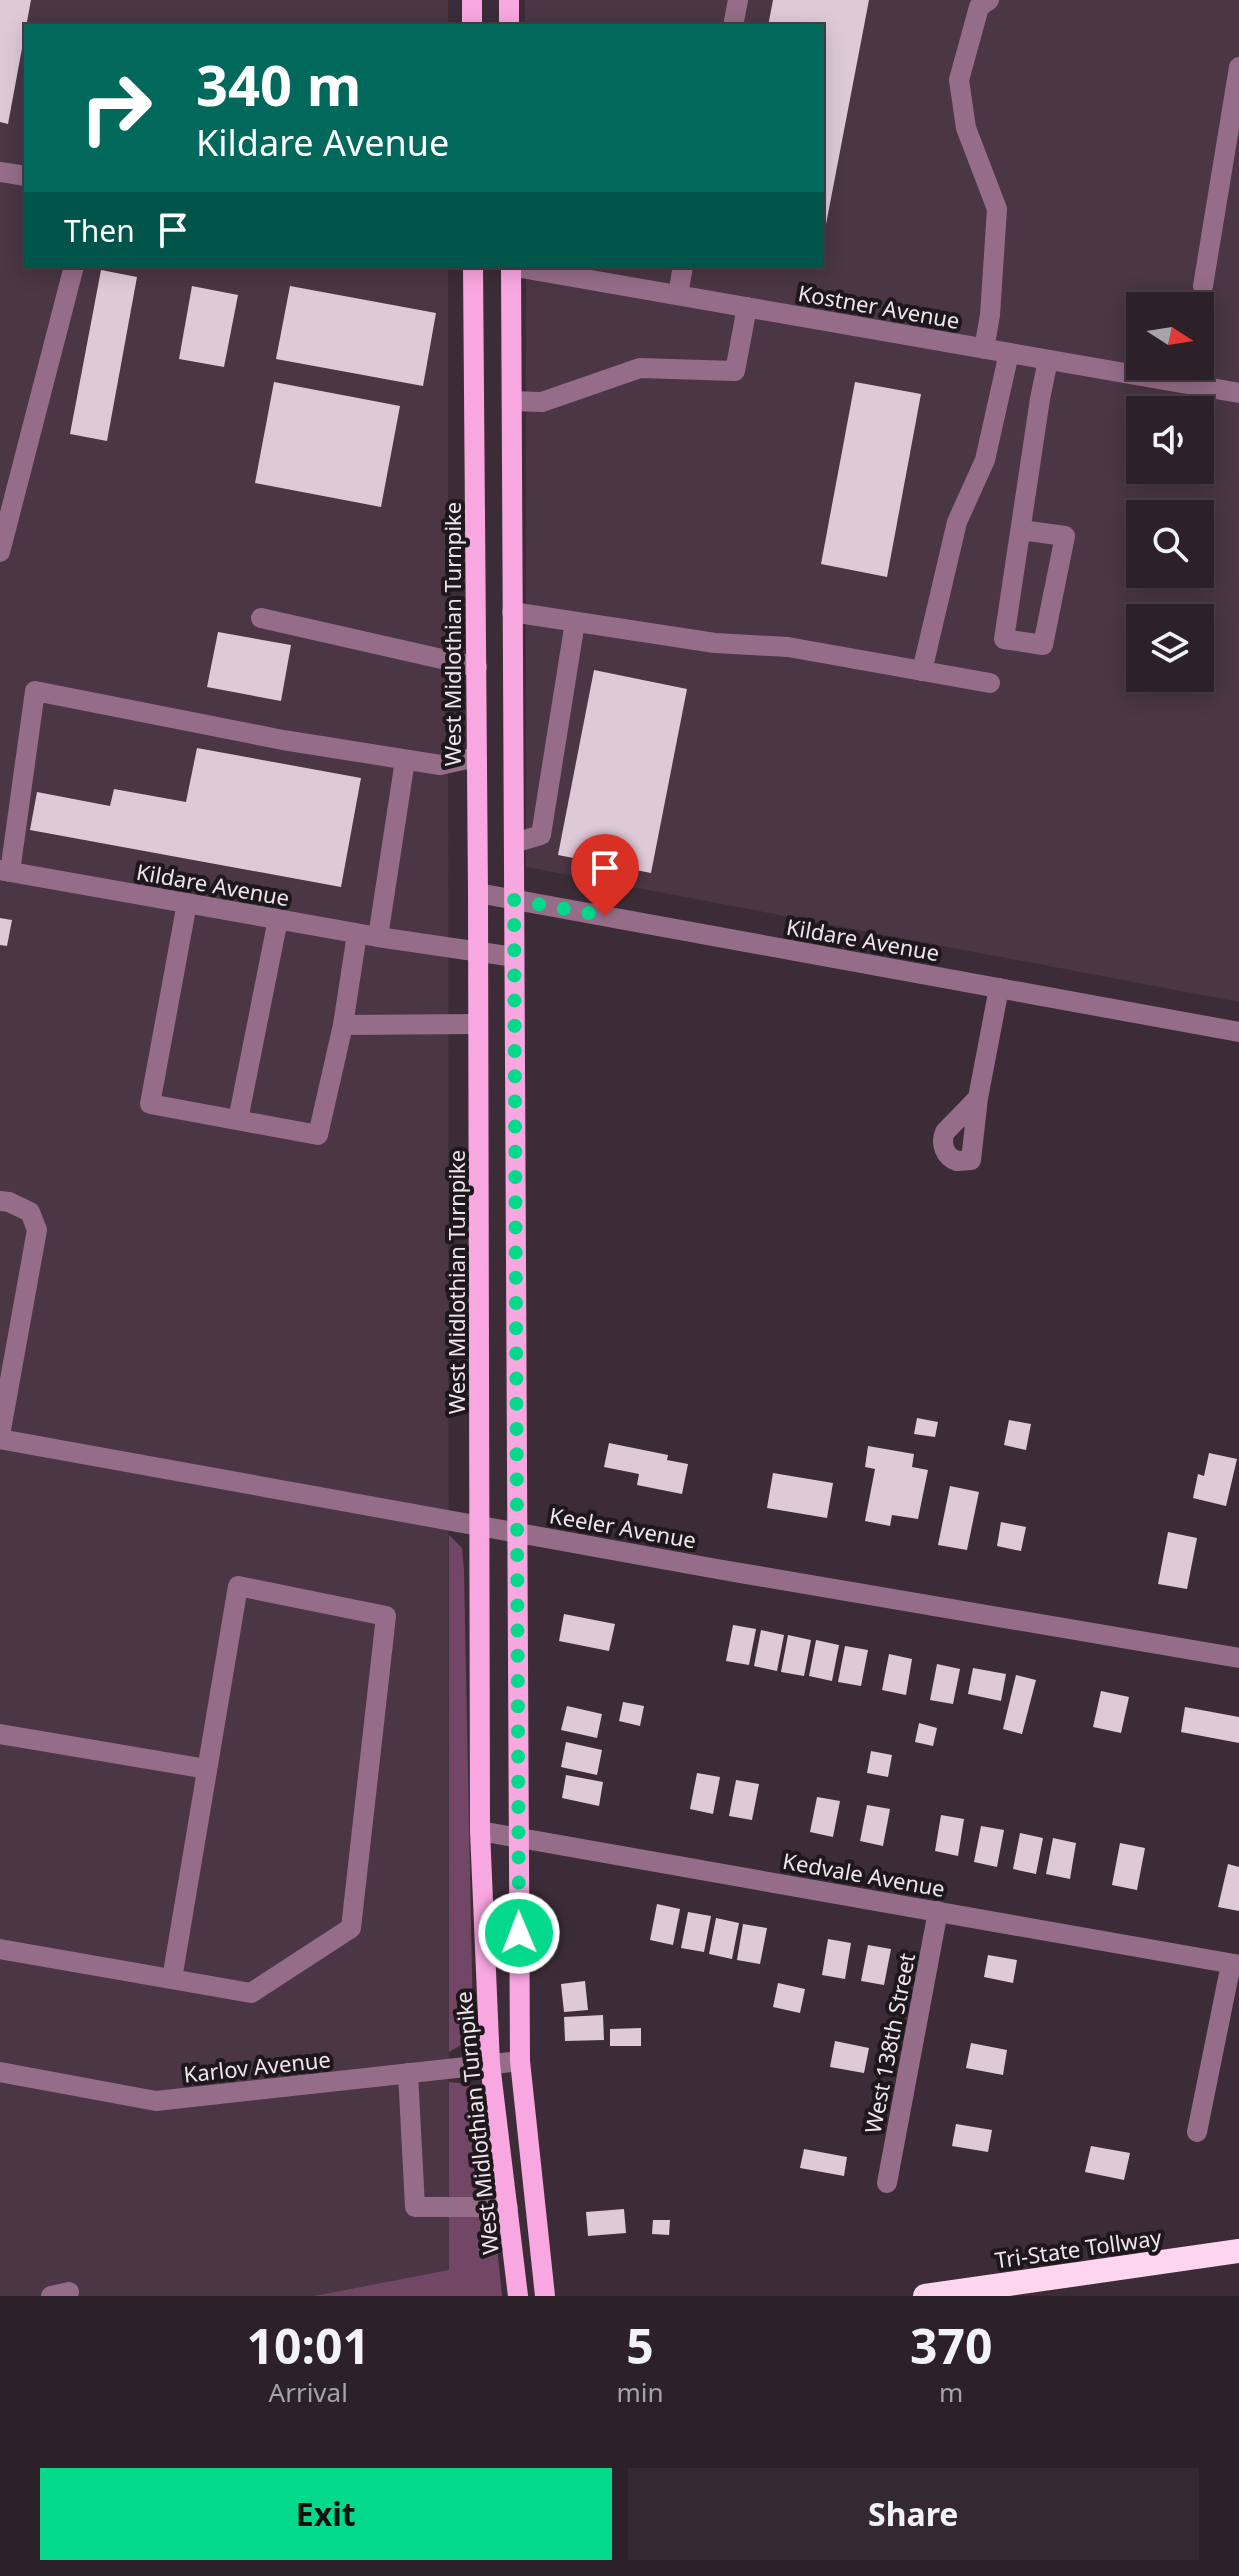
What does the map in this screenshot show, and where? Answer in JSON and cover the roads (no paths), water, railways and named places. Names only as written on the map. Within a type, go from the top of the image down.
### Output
[{"type":"highway","name":"Tri-State Tollway","points":[[925,2296],[1239,2251]]},
{"type":"main road","points":[[472,0],[472,24]]},
{"type":"main road","points":[[509,0],[509,24]]},
{"type":"main road","name":"West Midlothian Turnpike","points":[[473,268],[480,1831],[490,2064],[518,2296]]},
{"type":"main road","points":[[511,268],[520,2061],[545,2296]]},
{"type":"street","points":[[733,24],[738,0]]},
{"type":"street","points":[[984,349],[990,315],[997,209],[966,128],[959,80],[979,7],[989,0]]},
{"type":"street","points":[[1203,286],[1233,144],[1239,67]]},
{"type":"street","points":[[0,172],[24,176]]},
{"type":"street","points":[[0,552],[73,268]]},
{"type":"street","name":"Kostner Avenue","points":[[523,268],[1239,393]]},
{"type":"street","points":[[678,295],[683,268]]},
{"type":"street","points":[[512,401],[542,402],[640,368],[735,371],[747,307]]},
{"type":"street","points":[[922,671],[957,522],[985,460],[1009,353]]},
{"type":"street","points":[[1021,530],[1065,536],[1043,645],[1004,639],[1021,530],[1048,360]]},
{"type":"street","points":[[512,612],[715,643],[788,647],[990,683]]},
{"type":"street","points":[[261,618],[477,667]]},
{"type":"street","points":[[514,843],[541,835],[575,622]]},
{"type":"street","points":[[5,871],[35,691],[283,740],[405,760],[440,765],[477,757]]},
{"type":"street","points":[[378,937],[405,760]]},
{"type":"street","name":"Kildare Avenue","points":[[5,871],[357,934],[514,957]]},
{"type":"street","name":"Kildare Avenue","points":[[478,893],[1239,1032]]},
{"type":"street","points":[[187,903],[150,1104],[318,1135],[343,1025],[357,934]]},
{"type":"street","points":[[238,1120],[278,919]]},
{"type":"street","points":[[978,1098],[999,988]]},
{"type":"street","points":[[343,1025],[478,1024]]},
{"type":"street","points":[[0,1201],[30,1212],[37,1230],[0,1437]]},
{"type":"street","name":"Keeler Avenue","points":[[0,1437],[481,1526],[1239,1658]]},
{"type":"street","points":[[0,1949],[251,1993],[351,1928],[386,1616],[238,1586],[172,1979]]},
{"type":"street","points":[[0,1734],[207,1769]]},
{"type":"street","name":"Kedvale Avenue","points":[[480,1831],[1235,1964]]},
{"type":"street","name":"West 138th Street","points":[[887,2183],[938,1911]]},
{"type":"street","points":[[1197,2132],[1235,1964]]},
{"type":"street","name":"Karlov Avenue","points":[[0,2072],[156,2101],[520,2061]]},
{"type":"street","points":[[408,2073],[415,2207],[508,2207]]}]
